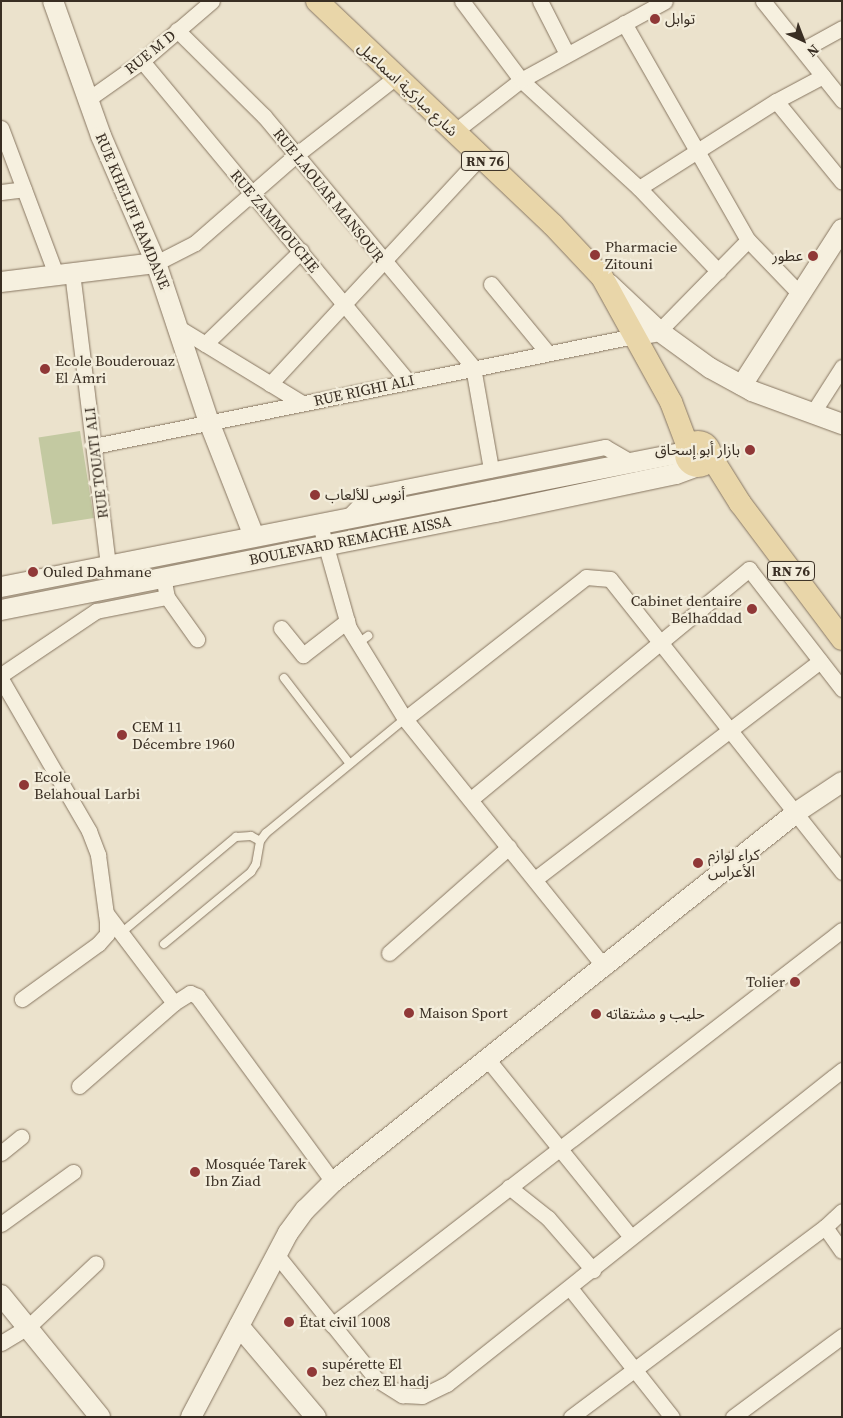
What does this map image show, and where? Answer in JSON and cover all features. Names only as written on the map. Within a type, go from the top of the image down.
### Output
[{"type":"main road","name":"RUE KHELIFI RAMDANE","points":[[53,1],[87,100],[156,263],[209,422],[254,536]]},
{"type":"main road","name":"شارع مباركية اسماعيل","points":[[317,1],[602,277],[634,336]]},
{"type":"main road","points":[[742,386],[842,229]]},
{"type":"main road","points":[[1,282],[156,263]]},
{"type":"main road","points":[[602,277],[659,331],[710,368],[742,386],[842,424]]},
{"type":"main road","points":[[634,336],[659,331]]},
{"type":"main road","name":"RN 76","points":[[634,336],[698,455],[740,503],[842,639]]},
{"type":"main road","name":"BOULEVARD REMACHE AISSA","points":[[1,587],[254,536],[320,525],[347,518],[634,464],[698,455]]},
{"type":"main road","name":"BOULEVARD REMACHE AISSA","points":[[1,610],[96,601],[163,576],[324,546],[676,474],[698,455]]},
{"type":"main road","points":[[191,1417],[276,1254],[305,1210],[333,1182],[489,1061],[797,812],[842,782]]},
{"type":"main road","points":[[1,1294],[100,1417]]},
{"type":"main road","points":[[239,1326],[316,1417]]},
{"type":"street","name":"RUE M D","points":[[87,100],[142,61],[212,1]]},
{"type":"street","points":[[462,1],[521,80],[639,188],[718,271]]},
{"type":"street","points":[[540,1],[567,54]]},
{"type":"street","points":[[454,132],[521,80],[665,1]]},
{"type":"street","points":[[763,1],[804,49],[822,76],[842,100]]},
{"type":"street","points":[[624,23],[697,154],[748,240],[801,295]]},
{"type":"street","points":[[804,49],[842,28]]},
{"type":"street","name":"RUE LAOUAR MANSOUR","points":[[177,30],[264,116],[473,367]]},
{"type":"street","name":"RUE ZAMMOUCHE","points":[[142,61],[408,381]]},
{"type":"street","points":[[639,188],[697,154],[776,101],[822,76]]},
{"type":"street","points":[[156,263],[195,243],[296,155],[396,77]]},
{"type":"street","points":[[776,101],[842,182]]},
{"type":"street","name":"RUE TOUATI ALI","points":[[1,128],[24,188],[64,273],[94,446],[108,565]]},
{"type":"street","points":[[270,384],[345,306],[480,157]]},
{"type":"street","points":[[1,192],[24,188]]},
{"type":"street","points":[[659,331],[748,240]]},
{"type":"street","points":[[205,344],[301,251]]},
{"type":"street","points":[[491,284],[547,352]]},
{"type":"street","points":[[179,328],[302,403]]},
{"type":"street","name":"RUE RIGHI ALI","points":[[94,446],[473,367],[634,336]]},
{"type":"street","points":[[473,367],[491,469]]},
{"type":"street","points":[[812,414],[842,367]]},
{"type":"street","points":[[347,518],[370,494],[604,447],[634,464]]},
{"type":"street","points":[[320,525],[324,546],[347,621],[363,640],[405,719],[535,878],[605,968]]},
{"type":"street","points":[[471,799],[749,569],[842,689]]},
{"type":"street","points":[[163,576],[167,597],[197,639]]},
{"type":"street","points":[[405,719],[586,577],[610,580],[797,812],[842,872]]},
{"type":"street","points":[[1,674],[96,601],[167,597]]},
{"type":"street","points":[[281,628],[303,654],[347,621]]},
{"type":"street","points":[[535,878],[820,661]]},
{"type":"street","points":[[1,679],[89,831],[98,855],[106,913],[107,934],[98,944],[22,999]]},
{"type":"street","points":[[389,953],[509,846]]},
{"type":"street","points":[[106,913],[174,1004]]},
{"type":"street","points":[[332,1325],[842,930]]},
{"type":"street","points":[[79,1086],[174,1004],[190,993],[197,996],[333,1182]]},
{"type":"street","points":[[489,1061],[631,1237]]},
{"type":"street","points":[[276,1254],[383,1386],[402,1395],[422,1396],[447,1384],[593,1270],[631,1237],[842,1070]]},
{"type":"street","points":[[1,1154],[21,1137]]},
{"type":"street","points":[[1,1224],[73,1172]]},
{"type":"street","points":[[509,1187],[548,1218],[593,1270]]},
{"type":"street","points":[[571,1417],[825,1228],[842,1212]]},
{"type":"street","points":[[825,1228],[842,1251]]},
{"type":"street","points":[[1,1343],[28,1327],[96,1263]]},
{"type":"street","points":[[570,1288],[672,1417]]},
{"type":"street","points":[[733,1417],[842,1336]]},
{"type":"lane","points":[[284,678],[350,764]]},
{"type":"lane","points":[[164,944],[251,872],[256,864],[260,841],[405,719]]},
{"type":"lane","points":[[121,933],[236,838],[251,836],[260,841]]},
{"type":"green space","points":[[80,431],[94,518],[52,524],[39,438]]},
{"type":"place","name":"توابل","points":[[655,19]]},
{"type":"place","name":"Pharmacie Zitouni","points":[[595,255]]},
{"type":"place","name":"عطور","points":[[813,256]]},
{"type":"place","name":"Ecole Bouderouaz El Amri","points":[[45,369]]},
{"type":"place","name":"بازار أبو إسحاق","points":[[750,450]]},
{"type":"place","name":"أنوس للألعاب","points":[[315,495]]},
{"type":"place","name":"Ouled Dahmane","points":[[33,572]]},
{"type":"place","name":"Cabinet dentaire Belhaddad","points":[[752,609]]},
{"type":"place","name":"CEM 11 Décembre 1960","points":[[122,735]]},
{"type":"place","name":"Ecole Belahoual Larbi","points":[[24,785]]},
{"type":"place","name":"كراء لوازم الأعراس","points":[[698,863]]},
{"type":"place","name":"Tolier","points":[[795,982]]},
{"type":"place","name":"Maison Sport","points":[[409,1013]]},
{"type":"place","name":"حليب و مشتقاته","points":[[596,1014]]},
{"type":"place","name":"Mosquée Tarek Ibn Ziad","points":[[195,1172]]},
{"type":"place","name":"État civil 1008","points":[[289,1322]]},
{"type":"place","name":"supérette El bez chez El hadj","points":[[312,1372]]}]
